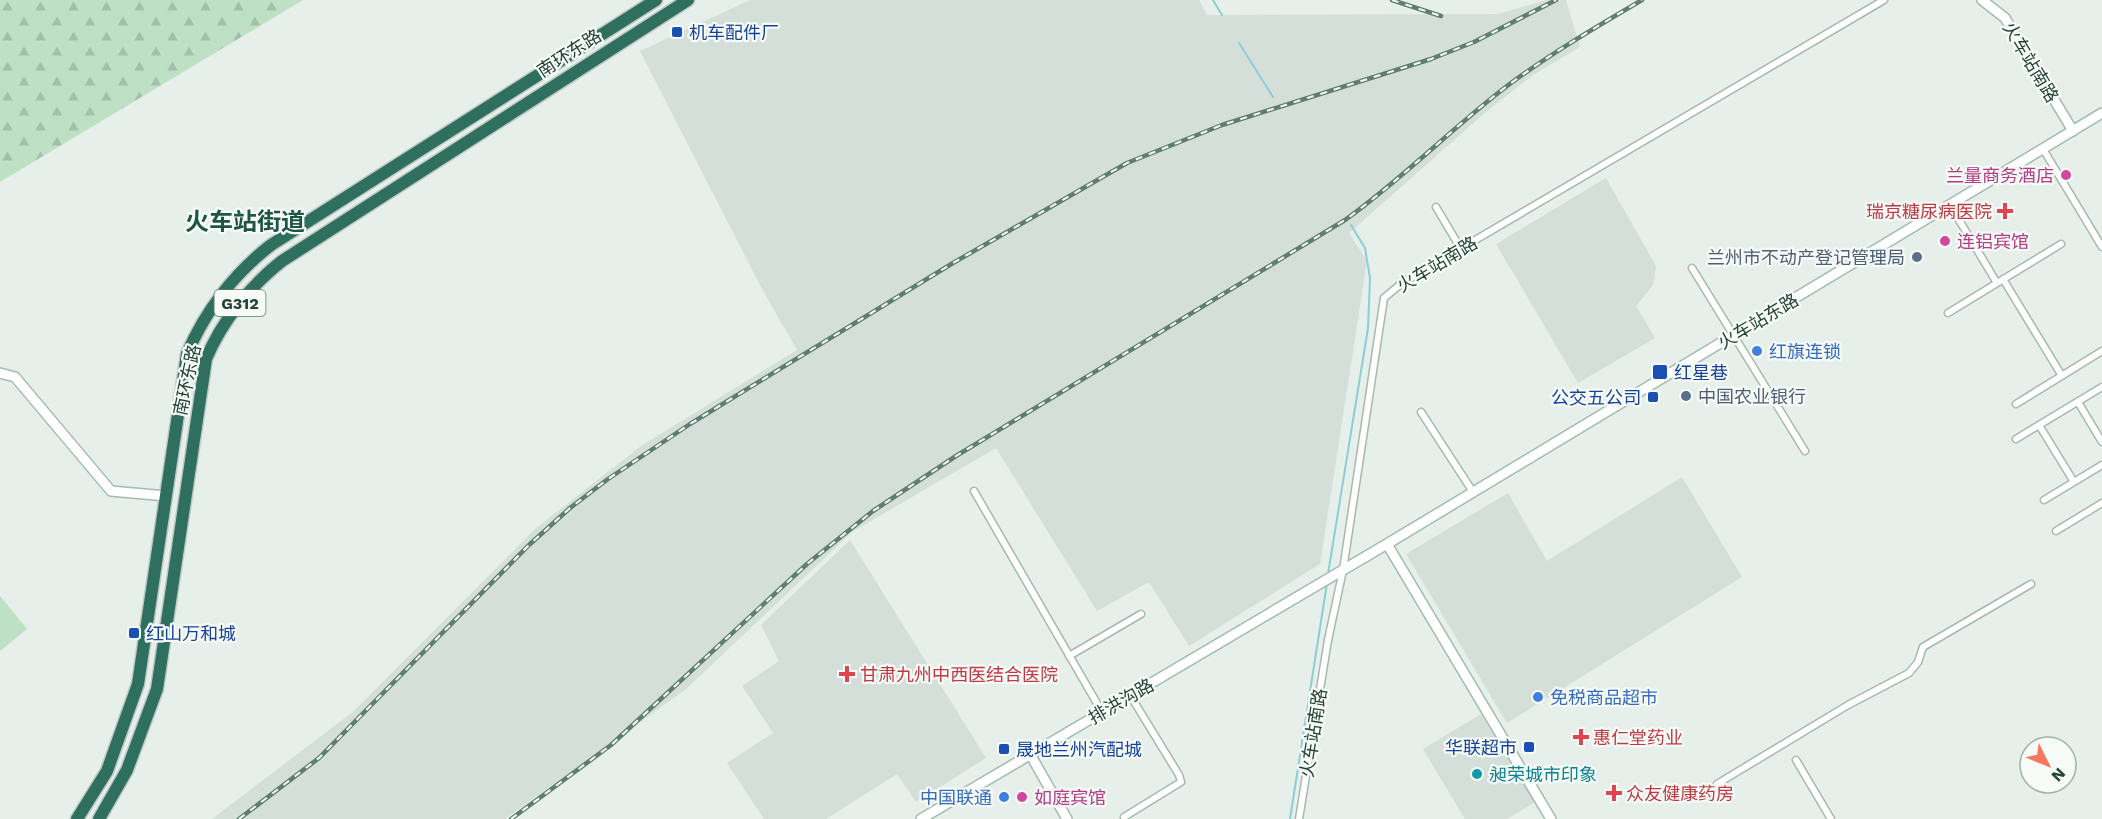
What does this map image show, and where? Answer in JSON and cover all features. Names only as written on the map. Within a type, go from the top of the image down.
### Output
[{"type":"highway","name":"南环东路","points":[[77,819],[107,771],[138,684],[187,354],[196,331],[208,313],[243,269],[271,245],[656,0]]},
{"type":"highway","name":"南环东路","points":[[99,819],[127,770],[157,689],[206,359],[224,325],[257,282],[282,261],[687,0]]},
{"type":"main road","name":"火车站南路","points":[[1984,0],[2005,18],[2073,131]]},
{"type":"main road","name":"火车站东路","points":[[1321,583],[2102,113]]},
{"type":"main road","points":[[0,373],[15,377],[111,491],[166,496]]},
{"type":"main road","points":[[1387,544],[1551,819]]},
{"type":"main road","name":"排洪沟路","points":[[921,819],[1321,583]]},
{"type":"main road","points":[[1030,754],[1067,819]]},
{"type":"street","name":"火车站南路","points":[[1299,819],[1382,305],[1390,291],[1884,0]]},
{"type":"street","points":[[2043,149],[2102,247]]},
{"type":"street","points":[[1950,205],[2062,376]]},
{"type":"street","points":[[1436,207],[1461,249]]},
{"type":"street","points":[[1948,313],[2061,244]]},
{"type":"street","points":[[1692,268],[1805,451]]},
{"type":"street","points":[[2016,404],[2102,351]]},
{"type":"street","points":[[2016,439],[2102,387]]},
{"type":"street","points":[[2078,402],[2102,442]]},
{"type":"street","points":[[1421,412],[1473,492]]},
{"type":"street","points":[[2039,425],[2073,482]]},
{"type":"street","points":[[2044,500],[2102,465]]},
{"type":"street","points":[[974,491],[1102,712]]},
{"type":"street","points":[[2056,531],[2102,503]]},
{"type":"street","points":[[1717,784],[1848,705],[1909,673],[1918,662],[1923,647],[2031,584]]},
{"type":"street","points":[[1070,656],[1141,614]]},
{"type":"street","points":[[1124,817],[1181,782],[1179,775],[1130,695]]},
{"type":"street","points":[[1796,759],[1831,819]]},
{"type":"shaded area","points":[[750,0],[1199,0],[1207,15],[1498,14],[1547,0],[1566,0],[1580,47],[1533,75],[1487,111],[1349,233],[1367,261],[1320,564],[1189,646],[1149,582],[1097,611],[996,448],[852,532],[685,690],[505,819],[212,819],[354,711],[535,529],[641,446],[797,350],[761,287],[640,51]]},
{"type":"shaded area","name":"公交五公司","points":[[1606,178],[1656,266],[1653,285],[1636,306],[1655,338],[1578,383],[1496,244]]},
{"type":"shaded area","points":[[1682,477],[1742,577],[1507,723],[1406,554],[1508,493],[1547,561]]},
{"type":"shaded area","name":"甘肃九州中西医结合医院","points":[[850,540],[986,758],[916,802],[897,774],[826,819],[764,819],[727,763],[773,733],[742,686],[779,661],[761,625]]},
{"type":"shaded area","points":[[1481,714],[1535,802],[1507,819],[1465,819],[1423,749]]},
{"type":"green space","points":[[0,0],[303,0],[0,182]]},
{"type":"green space","points":[[0,596],[27,629],[0,651]]},
{"type":"waterway","points":[[1213,0],[1222,15]]},
{"type":"waterway","points":[[1239,43],[1273,97]]},
{"type":"waterway","points":[[1328,574],[1368,328],[1370,278],[1365,248],[1351,225]]},
{"type":"waterway","points":[[1290,819],[1327,583]]},
{"type":"railway","points":[[1392,0],[1441,16]]},
{"type":"railway","points":[[239,819],[319,758],[529,545],[570,508],[608,479],[690,424],[953,263],[1127,163],[1222,125],[1431,59],[1474,42],[1556,0]]},
{"type":"railway","points":[[511,819],[611,745],[807,564],[873,511],[956,456],[1345,220],[1523,74],[1642,0]]},
{"type":"place","name":"机车配件厂","points":[[677,32]]},
{"type":"place","name":"兰量商务酒店","points":[[2066,175]]},
{"type":"place","name":"瑞京糖尿病医院","points":[[2005,211]]},
{"type":"place","name":"连铝宾馆","points":[[1945,241]]},
{"type":"place","name":"兰州市不动产登记管理局","points":[[1917,257]]},
{"type":"place","name":"红旗连锁","points":[[1757,351]]},
{"type":"place","name":"红星巷","points":[[1660,372]]},
{"type":"place","name":"中国农业银行","points":[[1686,396]]},
{"type":"place","name":"公交五公司","points":[[1653,397]]},
{"type":"place","name":"红山万和城","points":[[134,633]]},
{"type":"place","name":"甘肃九州中西医结合医院","points":[[847,674]]},
{"type":"place","name":"免税商品超市","points":[[1538,697]]},
{"type":"place","name":"惠仁堂药业","points":[[1581,737]]},
{"type":"place","name":"华联超市","points":[[1529,747]]},
{"type":"place","name":"晟地兰州汽配城","points":[[1004,749]]},
{"type":"place","name":"昶荣城市印象","points":[[1477,774]]},
{"type":"place","name":"众友健康药房","points":[[1614,793]]},
{"type":"place","name":"中国联通","points":[[1004,797]]},
{"type":"place","name":"如庭宾馆","points":[[1022,797]]},
{"type":"district","name":"火车站街道","points":[[245,222]]}]
